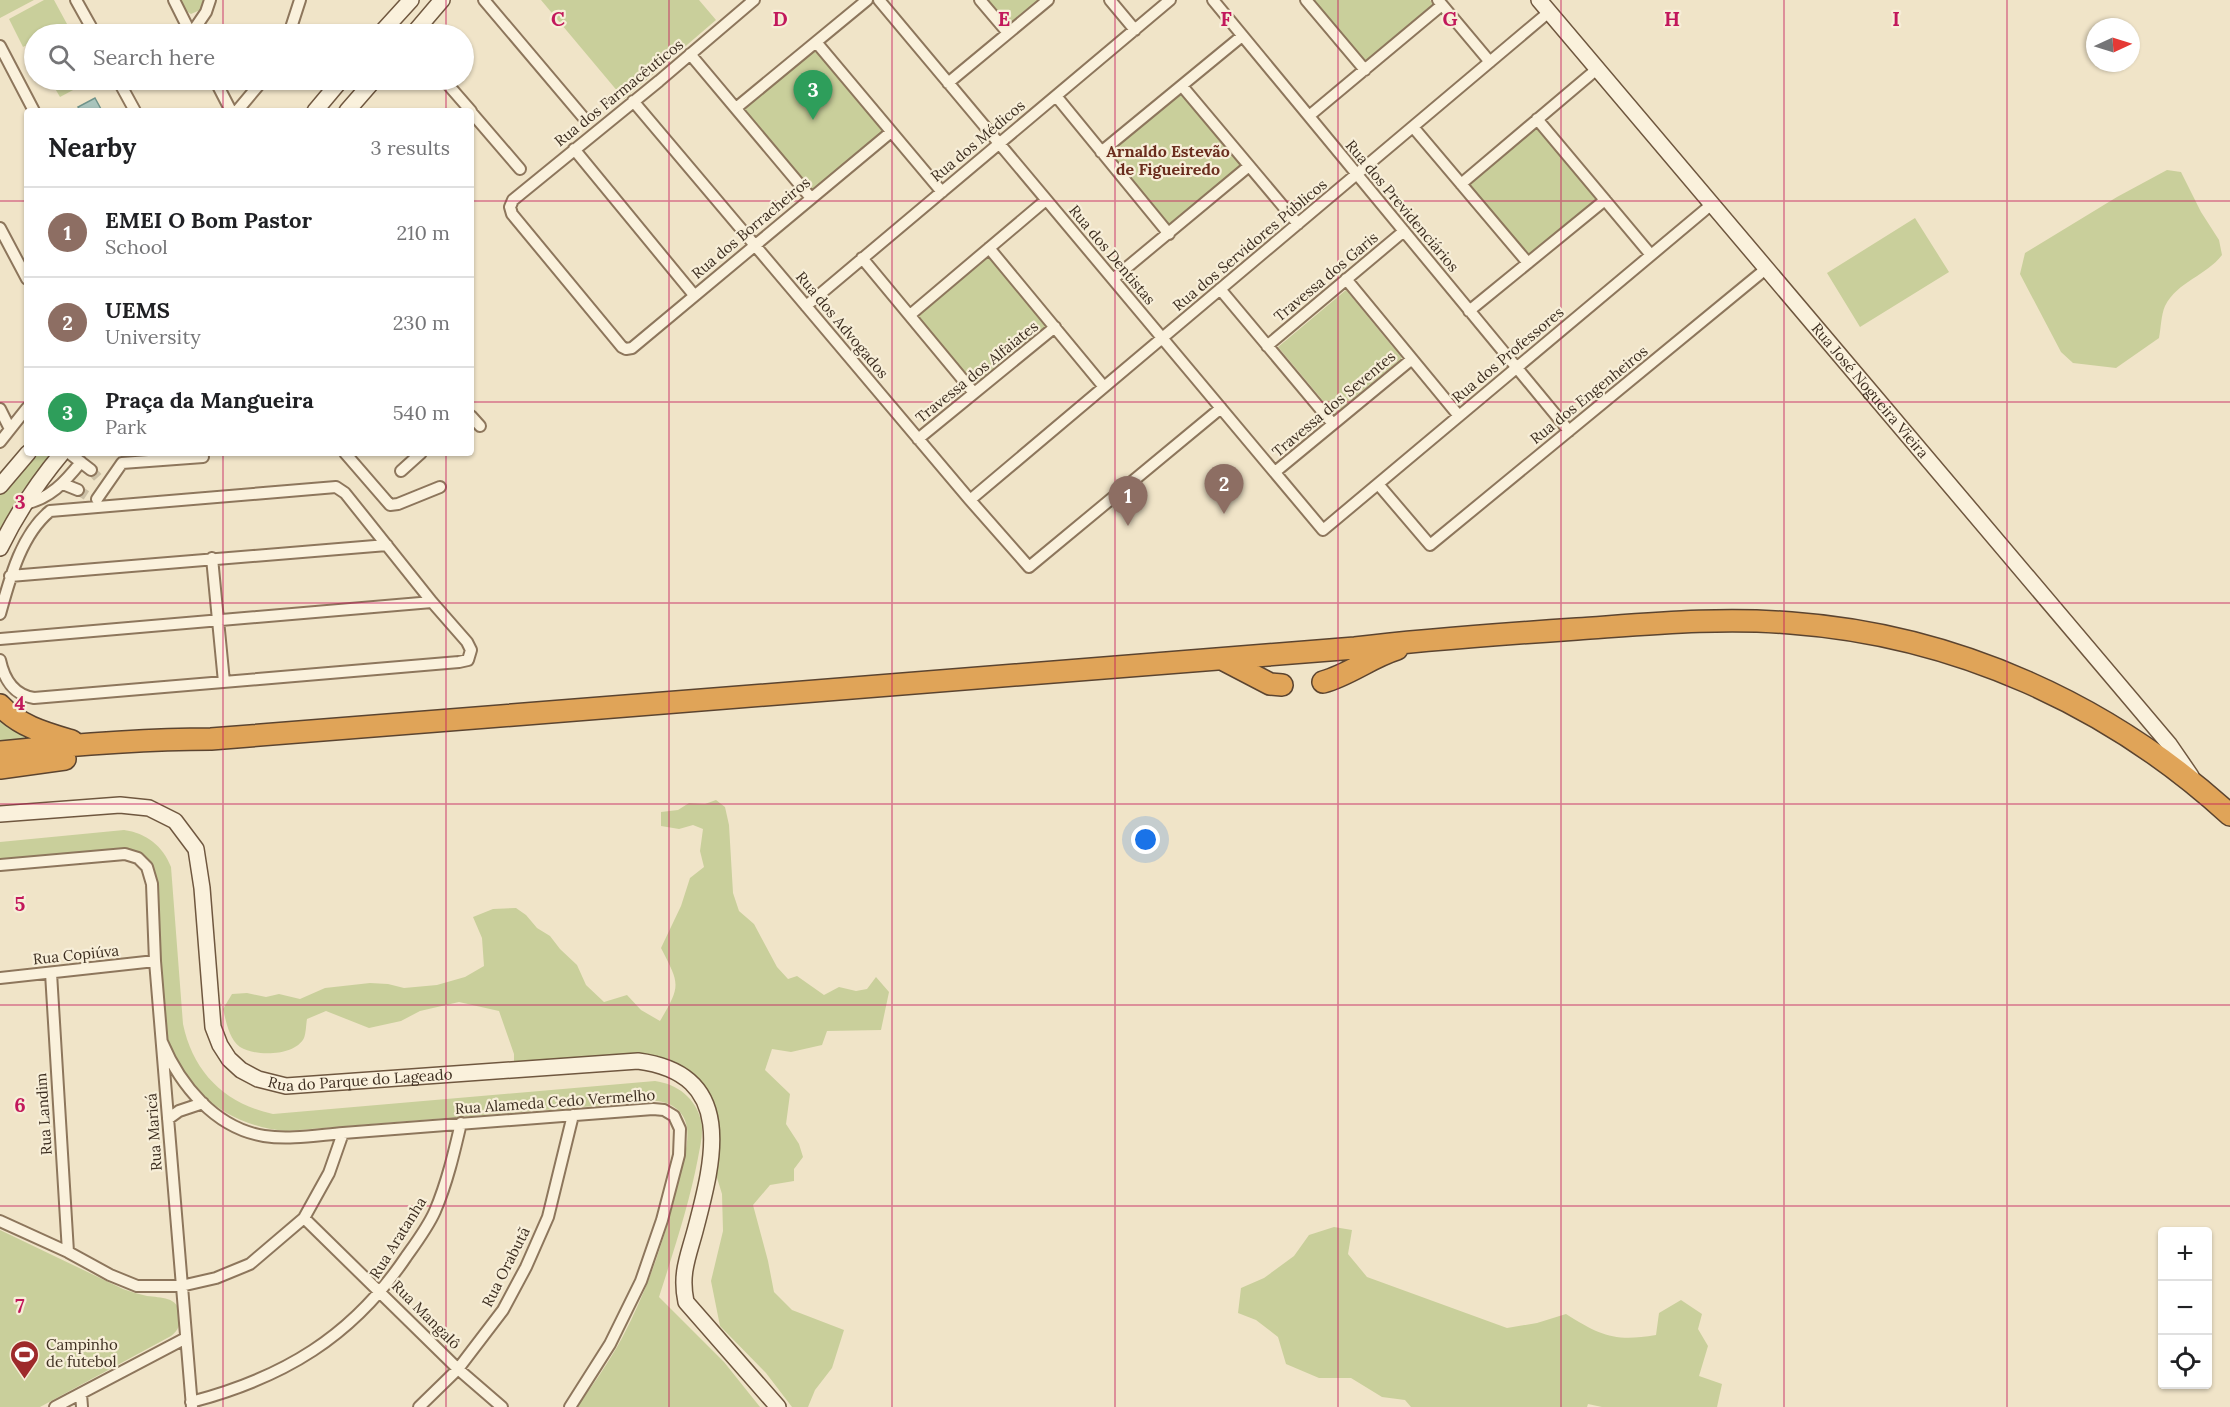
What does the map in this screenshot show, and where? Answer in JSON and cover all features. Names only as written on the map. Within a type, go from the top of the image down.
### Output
[{"type":"highway","points":[[0,752],[161,739],[211,739],[1221,659],[1432,639],[1682,622],[1737,621],[1812,625],[1879,635],[1964,657],[2072,702],[2125,734],[2196,783],[2230,815]]},
{"type":"highway","points":[[1323,682],[1335,679],[1384,653],[1432,639]]},
{"type":"highway","points":[[1221,659],[1270,684],[1282,685]]},
{"type":"highway","points":[[0,705],[18,722],[84,744]]},
{"type":"highway","points":[[0,768],[163,748],[211,739]]},
{"type":"street","points":[[76,0],[89,24]]},
{"type":"street","points":[[174,0],[186,24]]},
{"type":"street","points":[[198,24],[206,12],[210,0]]},
{"type":"street","points":[[292,24],[300,0]]},
{"type":"street","points":[[389,24],[411,0]]},
{"type":"street","points":[[422,24],[442,0]]},
{"type":"street","points":[[484,0],[583,117]]},
{"type":"street","name":"Rua dos Farmacêuticos","points":[[632,348],[622,347],[512,214],[510,207],[513,200],[754,0]]},
{"type":"street","points":[[736,108],[867,0]]},
{"type":"street","name":"Rua dos Dentistas","points":[[879,0],[1323,530]]},
{"type":"street","points":[[980,0],[1008,33]]},
{"type":"street","points":[[948,83],[1048,0]]},
{"type":"street","points":[[1110,0],[1135,30]]},
{"type":"street","name":"Rua dos Médicos","points":[[806,306],[1170,0]]},
{"type":"street","name":"Rua dos Previdenciários","points":[[1213,0],[1569,431]]},
{"type":"street","points":[[1306,0],[1365,70]]},
{"type":"street","name":"Rua José Nogueira Vieira","points":[[1539,0],[2169,744],[2196,783]]},
{"type":"street","points":[[1309,116],[1365,70],[1440,2],[1490,62]]},
{"type":"street","name":"Rua dos Servidores Públicos","points":[[969,500],[1549,12]]},
{"type":"street","points":[[1101,152],[1242,36]]},
{"type":"street","points":[[816,42],[942,192]]},
{"type":"street","points":[[0,46],[32,108]]},
{"type":"street","points":[[690,54],[811,198]]},
{"type":"street","points":[[1461,184],[1597,69]]},
{"type":"street","points":[[1182,86],[1298,224]]},
{"type":"street","points":[[123,90],[133,108]]},
{"type":"street","points":[[220,90],[229,108]]},
{"type":"street","points":[[240,108],[255,90]]},
{"type":"street","points":[[317,108],[332,90]]},
{"type":"street","points":[[343,90],[351,106],[365,90]]},
{"type":"street","points":[[453,90],[468,108]]},
{"type":"street","points":[[1056,96],[1169,234]]},
{"type":"street","name":"Rua dos Advogados","points":[[633,101],[969,500],[1029,567],[1221,408]]},
{"type":"street","points":[[474,115],[520,169]]},
{"type":"street","points":[[1538,119],[1651,255]]},
{"type":"street","points":[[1413,127],[1528,263]]},
{"type":"street","name":"Rua dos Borracheiros","points":[[632,348],[891,132]]},
{"type":"street","points":[[574,149],[694,295]]},
{"type":"street","points":[[1113,279],[1249,166]]},
{"type":"street","points":[[910,315],[1046,200]]},
{"type":"street","points":[[1469,310],[1605,200]]},
{"type":"street","name":"Rua dos Professores","points":[[1323,530],[1712,204]]},
{"type":"street","points":[[0,228],[24,273]]},
{"type":"street","name":"Travessa dos Garis","points":[[1268,346],[1404,231]]},
{"type":"street","points":[[989,248],[1104,387]]},
{"type":"street","points":[[862,258],[974,393]]},
{"type":"street","name":"Rua dos Engenheiros","points":[[1378,483],[1430,546],[1767,268]]},
{"type":"street","points":[[1346,279],[1460,416]]},
{"type":"street","points":[[1220,290],[1333,424]]},
{"type":"street","name":"Travessa dos Alfaiates","points":[[918,439],[1054,327]]},
{"type":"street","name":"Travessa dos Seventes","points":[[1275,472],[1412,359]]},
{"type":"street","points":[[0,410],[10,429]]},
{"type":"street","points":[[0,442],[24,412]]},
{"type":"street","points":[[474,419],[480,426]]},
{"type":"street","points":[[0,486],[25,456]]},
{"type":"street","points":[[0,548],[23,504],[60,456]]},
{"type":"street","points":[[73,456],[91,470]]},
{"type":"street","points":[[348,456],[390,505],[440,487]]},
{"type":"street","points":[[401,471],[418,456]]},
{"type":"street","points":[[93,498],[122,463],[203,457]]},
{"type":"street","points":[[23,504],[48,495],[63,484],[81,462]]},
{"type":"street","points":[[93,498],[102,481]]},
{"type":"street","points":[[63,484],[78,490]]},
{"type":"street","points":[[0,614],[10,576],[41,518],[50,511],[336,487],[345,493],[467,642],[471,650],[468,660],[459,662],[34,698],[22,696],[12,688],[2,670],[0,660]]},
{"type":"street","points":[[93,498],[108,506]]},
{"type":"street","points":[[10,576],[387,545]]},
{"type":"street","points":[[212,558],[224,682]]},
{"type":"street","points":[[0,639],[432,602]]},
{"type":"street","name":"Rua do Parque do Lageado","points":[[0,814],[120,805],[149,808],[175,821],[196,849],[202,888],[213,1027],[229,1059],[241,1070],[258,1079],[286,1086],[638,1061],[659,1064],[682,1074],[699,1090],[710,1113],[712,1134],[708,1170],[684,1265],[682,1285],[686,1302],[778,1407]]},
{"type":"street","name":"Rua Maricá","points":[[0,865],[125,854],[138,858],[147,867],[152,884],[155,962],[180,1286],[192,1405]]},
{"type":"street","name":"Rua Copiúva","points":[[0,978],[155,962]]},
{"type":"street","name":"Rua Landim","points":[[51,973],[68,1252]]},
{"type":"street","name":"Rua Alameda Cedo Vermelho","points":[[162,1042],[172,1066],[191,1092],[239,1128],[264,1136],[343,1133],[653,1109],[664,1110],[674,1116],[680,1129],[679,1155],[662,1220],[641,1281],[610,1344],[570,1407]]},
{"type":"street","points":[[168,1119],[179,1111],[203,1103]]},
{"type":"street","name":"Rua Orabutã","points":[[419,1407],[458,1369],[503,1310],[526,1268],[548,1217],[573,1115]]},
{"type":"street","name":"Rua Aratanha","points":[[192,1405],[260,1380],[310,1354],[346,1327],[381,1292],[434,1212],[448,1175],[461,1123]]},
{"type":"street","points":[[0,1221],[137,1286],[180,1286],[216,1278],[250,1264],[304,1218],[329,1173],[343,1133]]},
{"type":"street","name":"Rua Mangalô","points":[[304,1218],[458,1369],[502,1407]]},
{"type":"street","points":[[55,1407],[186,1338]]},
{"type":"street","points":[[81,1394],[82,1407]]},
{"type":"green space","points":[[0,0],[34,0],[0,18]]},
{"type":"green space","points":[[44,0],[54,0],[67,24],[24,24],[23,47],[9,19]]},
{"type":"green space","points":[[180,0],[203,0],[200,10],[191,14],[186,11]]},
{"type":"green space","points":[[541,0],[699,0],[716,20],[624,99]]},
{"type":"green space","points":[[987,0],[1038,0],[1008,25]]},
{"type":"green space","points":[[1314,0],[1430,0],[1433,4],[1365,61]]},
{"type":"green space","points":[[815,50],[883,130],[812,190],[744,109]]},
{"type":"green space","points":[[56,90],[73,90],[60,97]]},
{"type":"green space","points":[[1182,93],[1242,166],[1169,227],[1108,153]]},
{"type":"green space","points":[[1537,127],[1597,199],[1528,256],[1468,184]]},
{"type":"green space","points":[[2167,170],[2181,172],[2201,212],[2219,240],[2222,255],[2171,297],[2165,306],[2159,338],[2116,368],[2073,363],[2061,352],[2020,274],[2025,253],[2117,197]]},
{"type":"green space","points":[[1915,218],[1949,272],[1860,327],[1827,273]]},
{"type":"green space","points":[[988,255],[1048,327],[975,386],[916,316]]},
{"type":"green space","points":[[1346,290],[1402,358],[1334,414],[1278,347]]},
{"type":"green space","points":[[31,456],[51,456],[19,495],[0,529],[0,493]]},
{"type":"green space","points":[[0,716],[38,739],[0,743]]},
{"type":"green space","points":[[716,800],[725,807],[729,825],[733,893],[739,911],[754,924],[777,967],[788,979],[797,976],[824,995],[839,987],[856,991],[867,989],[876,977],[889,992],[881,1030],[827,1031],[822,1045],[791,1052],[772,1049],[765,1070],[790,1094],[786,1124],[799,1144],[803,1157],[794,1169],[794,1181],[770,1185],[753,1205],[774,1292],[792,1310],[844,1330],[832,1368],[815,1390],[808,1407],[792,1407],[766,1373],[720,1326],[711,1281],[723,1231],[722,1194],[714,1168],[717,1135],[677,1067],[514,1067],[514,1054],[499,1011],[459,1002],[420,1011],[401,1021],[369,1028],[326,1011],[307,1019],[304,1038],[299,1044],[275,1053],[255,1052],[236,1044],[228,1030],[223,1009],[232,994],[247,993],[266,997],[279,994],[300,999],[325,988],[370,983],[404,988],[437,985],[465,977],[484,966],[482,938],[473,917],[493,909],[516,908],[526,915],[537,928],[550,936],[577,965],[586,985],[604,1002],[627,995],[641,1010],[660,1021],[672,1000],[676,985],[672,970],[661,948],[681,906],[690,878],[704,867],[700,851],[703,829],[693,825],[679,829],[661,826],[661,812],[678,810],[689,803],[705,804]]},
{"type":"green space","points":[[124,830],[140,834],[153,842],[171,867],[183,1024],[188,1041],[203,1071],[226,1094],[240,1102],[273,1114],[655,1081],[671,1085],[684,1093],[695,1105],[698,1113],[702,1126],[701,1140],[686,1210],[659,1297],[724,1362],[760,1407],[577,1407],[622,1338],[641,1299],[656,1260],[669,1219],[686,1147],[686,1122],[676,1108],[656,1101],[286,1131],[245,1122],[227,1113],[197,1089],[184,1073],[166,1036],[155,871],[149,861],[138,852],[122,848],[0,859],[0,842]]},
{"type":"green space","points":[[1334,1227],[1352,1230],[1348,1254],[1367,1277],[1507,1328],[1537,1323],[1566,1314],[1589,1328],[1609,1335],[1630,1338],[1656,1335],[1659,1313],[1681,1300],[1702,1314],[1698,1329],[1708,1346],[1699,1376],[1722,1384],[1717,1407],[1602,1407],[1588,1404],[1587,1407],[1411,1407],[1405,1400],[1382,1397],[1351,1378],[1319,1378],[1286,1364],[1278,1337],[1256,1320],[1238,1313],[1241,1288],[1264,1278],[1294,1256],[1309,1235]]},
{"type":"green space","points":[[0,1230],[123,1289],[172,1301],[179,1309],[177,1329],[171,1336],[40,1407],[0,1407]]},
{"type":"water","points":[[95,98],[100,108],[79,108]]},
{"type":"tunnel","points":[[91,470],[101,481]]},
{"type":"tunnel","points":[[78,490],[89,497]]},
{"type":"place","name":"Praça da Mangueira","points":[[813,120]]},
{"type":"place","name":"UEMS","points":[[1224,514]]},
{"type":"place","name":"EMEI O Bom Pastor","points":[[1128,526]]},
{"type":"place","name":"Campinho de futebol","points":[[25,1380]]},
{"type":"district","name":"Arnaldo Estevão de Figueiredo","points":[[1168,160]]}]
